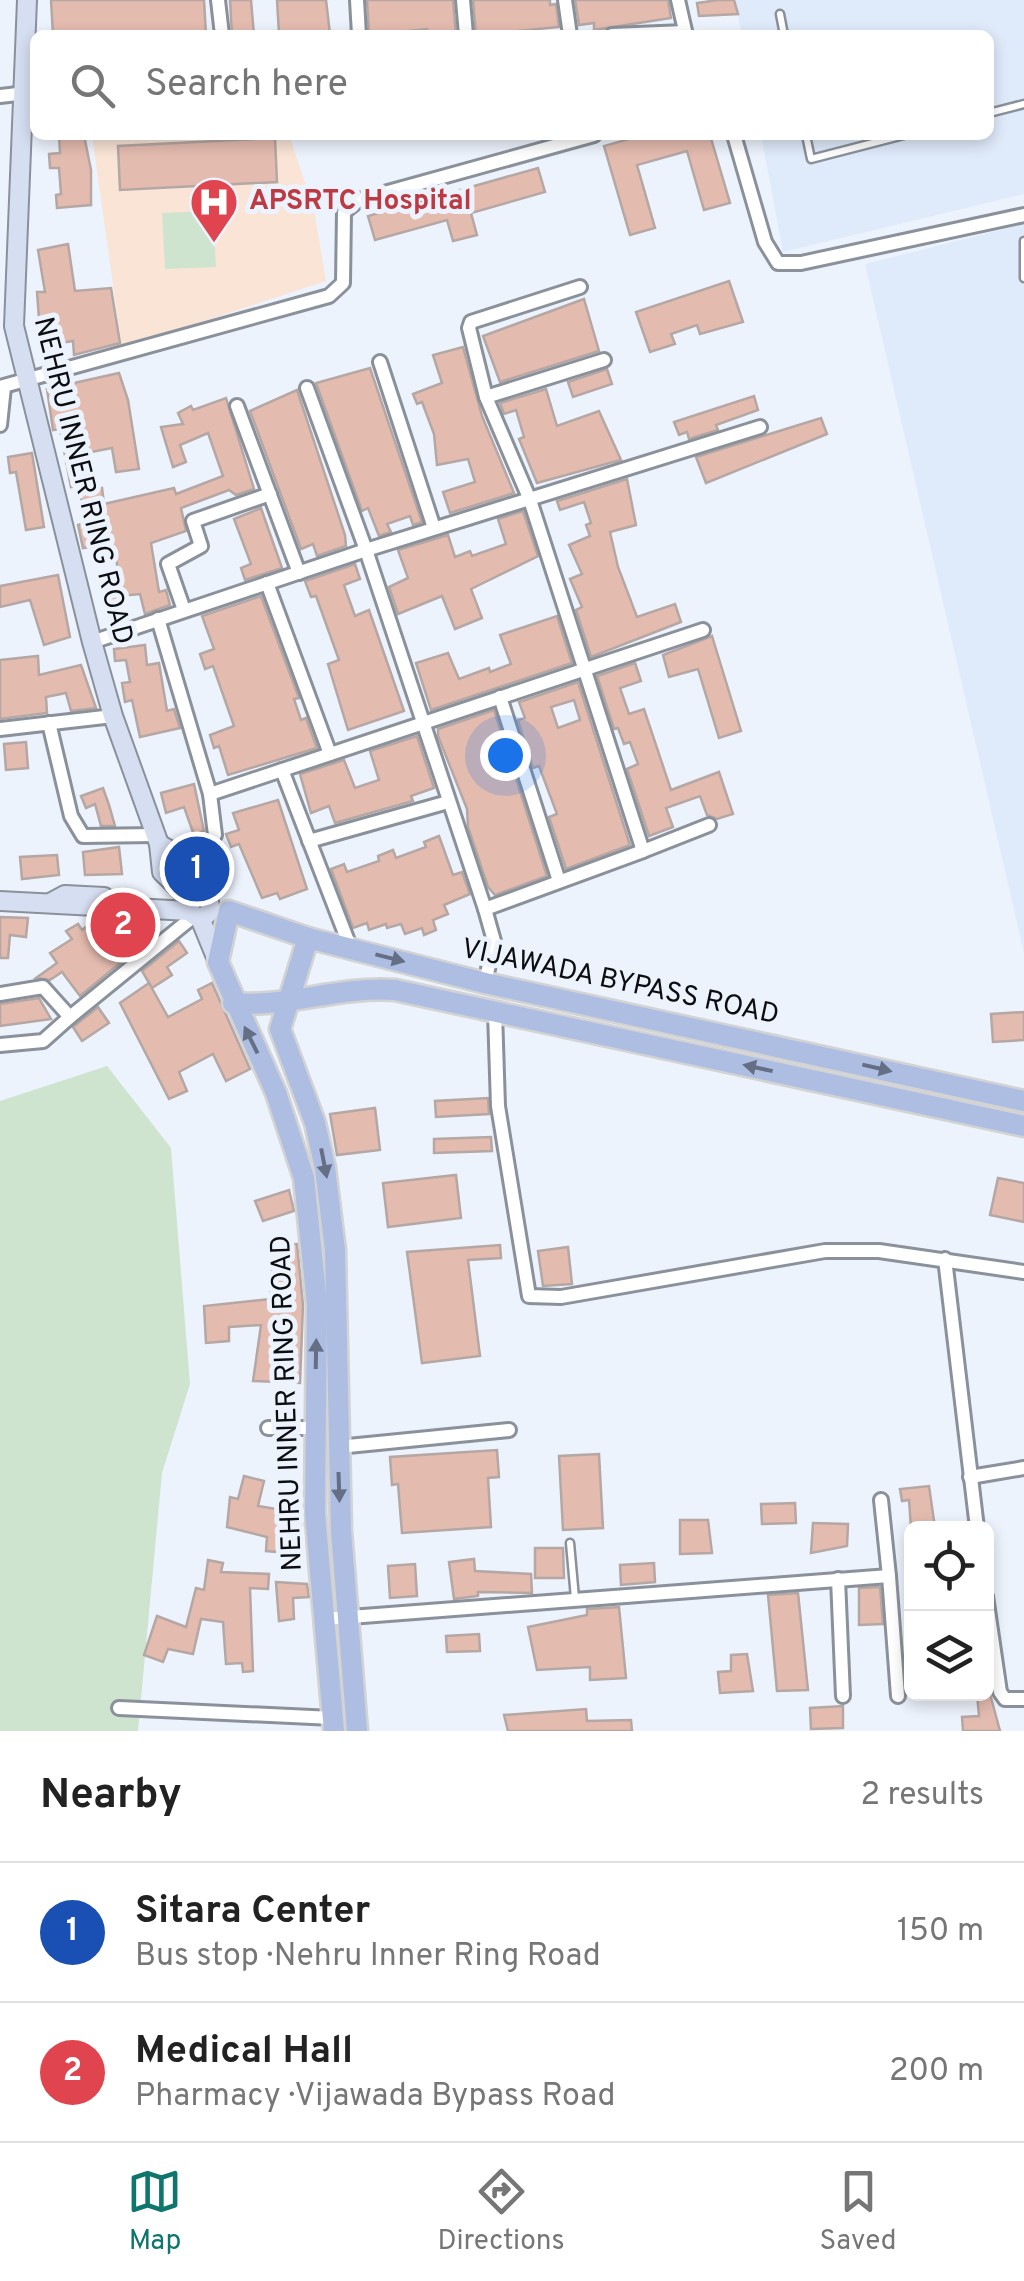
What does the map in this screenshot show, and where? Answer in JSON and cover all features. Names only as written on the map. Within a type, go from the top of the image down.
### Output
[{"type":"main road","name":"VIJAWADA BYPASS ROAD","points":[[229,911],[308,938],[485,983],[1024,1101]]},
{"type":"main road","points":[[218,962],[229,911]]},
{"type":"main road","name":"NEHRU INNER RING ROAD","points":[[308,938],[281,1016],[282,1044],[315,1123],[333,1233],[338,1447],[333,1725]]},
{"type":"main road","name":"NEHRU INNER RING ROAD","points":[[218,962],[276,1093],[304,1178],[316,1304],[314,1428],[335,1618],[357,1731]]},
{"type":"main road","name":"VIJAWADA BYPASS ROAD","points":[[233,1002],[259,1005],[359,988],[396,990],[1024,1126]]},
{"type":"street","name":"NEHRU INNER RING ROAD","points":[[27,0],[30,52]]},
{"type":"street","points":[[218,0],[221,30]]},
{"type":"street","points":[[357,0],[360,30]]},
{"type":"street","points":[[463,0],[466,30]]},
{"type":"street","points":[[565,0],[569,30]]},
{"type":"street","points":[[678,0],[684,30]]},
{"type":"street","name":"NEHRU INNER RING ROAD","points":[[30,74],[12,303],[25,382],[112,716],[158,840],[172,851],[198,908]]},
{"type":"street","points":[[0,96],[26,94]]},
{"type":"street","points":[[0,425],[2,387],[328,296],[343,283],[344,212],[359,200],[572,140]]},
{"type":"street","points":[[735,140],[765,242],[778,263],[801,264],[1024,215]]},
{"type":"street","points":[[580,287],[472,322],[469,328],[486,397],[530,500],[643,851]]},
{"type":"street","points":[[486,397],[604,360]]},
{"type":"street","points":[[380,362],[434,528]]},
{"type":"street","points":[[307,388],[366,550],[485,909],[494,941],[485,983]]},
{"type":"street","points":[[237,406],[299,573]]},
{"type":"street","points":[[92,642],[434,528],[760,427]]},
{"type":"street","points":[[184,610],[168,564],[201,546],[193,521],[270,494]]},
{"type":"street","points":[[266,584],[330,754]]},
{"type":"street","points":[[158,619],[210,794],[216,835]]},
{"type":"street","points":[[210,794],[702,630]]},
{"type":"street","points":[[500,697],[559,881]]},
{"type":"street","points":[[0,729],[112,716]]},
{"type":"street","points":[[49,724],[71,816],[83,836],[158,840]]},
{"type":"street","points":[[282,770],[351,949]]},
{"type":"street","points":[[309,841],[448,802]]},
{"type":"street","points":[[485,909],[709,825]]},
{"type":"street","name":"VIJAWADA BYPASS ROAD","points":[[0,901],[52,902],[66,908],[229,911]]},
{"type":"street","points":[[0,1046],[43,1041],[198,908],[218,962]]},
{"type":"street","points":[[0,994],[43,987],[70,1017]]},
{"type":"street","points":[[496,1012],[498,1106],[529,1296],[561,1297],[824,1252],[860,1250],[1024,1272]]},
{"type":"street","points":[[945,1259],[976,1521]]},
{"type":"street","points":[[268,1428],[314,1428]]},
{"type":"street","points":[[338,1447],[509,1430]]},
{"type":"street","points":[[970,1477],[1024,1468]]},
{"type":"street","points":[[881,1500],[898,1696]]},
{"type":"street","points":[[335,1618],[889,1576]]},
{"type":"street","points":[[838,1579],[843,1696]]},
{"type":"street","points":[[988,1611],[1000,1692],[1004,1699],[1024,1699]]},
{"type":"street","points":[[118,1708],[333,1725]]},
{"type":"lane","points":[[780,14],[783,30]]},
{"type":"lane","points":[[994,112],[1024,104]]},
{"type":"lane","points":[[807,140],[811,159],[885,140]]},
{"type":"lane","points":[[1024,241],[1024,278]]},
{"type":"lane","points":[[813,1053],[813,1080]]},
{"type":"lane","points":[[570,1543],[575,1600]]},
{"type":"shaded area","points":[[735,0],[1024,0],[1024,194],[783,252],[762,140],[994,140],[994,30],[741,30]]},
{"type":"shaded area","name":"APSRTC Hospital","points":[[93,140],[291,140],[314,209],[326,281],[122,348]]},
{"type":"shaded area","points":[[1024,224],[1024,953],[865,264]]},
{"type":"green space","points":[[213,211],[216,267],[165,269],[162,213]]},
{"type":"green space","points":[[107,1066],[171,1148],[190,1384],[162,1473],[138,1731],[0,1731],[0,1101]]},
{"type":"building","points":[[51,0],[204,0],[206,30],[53,30]]},
{"type":"building","points":[[230,0],[251,0],[254,30],[232,30]]},
{"type":"building","points":[[277,0],[326,0],[330,30],[279,30]]},
{"type":"building","points":[[367,0],[453,0],[456,30],[369,30]]},
{"type":"building","points":[[473,0],[550,0],[550,5],[556,4],[559,27],[476,30]]},
{"type":"building","points":[[575,0],[668,0],[671,18],[594,30],[594,23],[579,25]]},
{"type":"building","points":[[734,0],[738,14],[699,16],[697,3]]},
{"type":"building","points":[[59,140],[85,140],[91,170],[91,205],[57,208],[56,195],[61,194],[59,168],[50,168],[49,154],[60,153]]},
{"type":"building","points":[[275,140],[277,182],[120,190],[118,146]]},
{"type":"building","points":[[625,140],[711,140],[730,203],[704,210],[687,151],[637,165],[655,228],[630,235],[604,146]]},
{"type":"building","points":[[538,168],[545,192],[471,213],[477,235],[453,241],[447,220],[375,240],[368,216]]},
{"type":"building","points":[[68,244],[75,291],[111,288],[120,343],[74,355],[73,341],[41,346],[37,292],[45,292],[38,250]]},
{"type":"building","points":[[729,281],[743,322],[700,334],[697,325],[671,334],[675,344],[650,352],[636,312]]},
{"type":"building","points":[[584,299],[599,351],[500,382],[483,336]]},
{"type":"building","points":[[463,347],[482,416],[514,493],[450,513],[443,492],[475,482],[468,459],[437,465],[434,434],[422,402],[417,404],[413,394],[442,383],[433,355]]},
{"type":"building","points":[[370,368],[422,522],[413,525],[410,516],[387,524],[391,532],[379,536],[368,508],[362,511],[316,383]]},
{"type":"building","points":[[607,369],[612,384],[573,397],[568,382]]},
{"type":"building","points":[[119,373],[128,400],[139,469],[116,472],[112,448],[91,452],[96,489],[102,488],[104,504],[174,488],[176,494],[223,476],[208,433],[180,445],[186,462],[173,467],[161,427],[183,424],[178,413],[191,406],[193,410],[226,398],[254,489],[236,495],[229,490],[181,508],[186,531],[151,543],[159,592],[166,590],[170,605],[145,614],[140,594],[120,596],[124,621],[114,624],[107,581],[119,580],[115,550],[100,553],[98,546],[83,548],[78,525],[85,523],[79,486],[71,487],[60,429],[53,430],[47,389]]},
{"type":"building","points":[[546,389],[557,426],[599,411],[621,460],[537,483],[519,439],[524,437],[516,410],[504,414],[500,403]]},
{"type":"building","points":[[297,390],[345,535],[346,546],[317,556],[313,544],[301,549],[250,411]]},
{"type":"building","points":[[754,396],[758,410],[716,425],[718,430],[689,439],[687,432],[679,435],[674,422]]},
{"type":"building","points":[[821,418],[827,434],[706,483],[696,457]]},
{"type":"building","points":[[32,453],[44,527],[26,530],[16,472],[10,473],[8,457]]},
{"type":"building","points":[[627,479],[636,525],[610,532],[618,567],[637,617],[675,604],[681,622],[591,657],[576,610],[582,607],[570,579],[582,574],[569,545],[590,536],[586,525],[591,523],[584,502],[560,510],[557,501]]},
{"type":"building","points":[[261,508],[282,568],[245,580],[241,568],[251,564],[234,519]]},
{"type":"building","points":[[523,511],[538,556],[471,589],[482,618],[455,629],[442,596],[398,614],[389,587],[408,578],[398,550],[448,535],[455,557],[470,551],[472,556],[506,544],[498,519]]},
{"type":"building","points":[[355,564],[360,579],[344,585],[355,616],[369,610],[404,711],[348,730],[328,664],[339,660],[316,596],[311,597],[305,581]]},
{"type":"building","points":[[58,575],[70,637],[44,645],[30,600],[0,607],[0,586]]},
{"type":"building","points":[[261,596],[299,698],[294,699],[301,720],[306,718],[317,748],[228,775],[219,746],[214,748],[210,735],[234,726],[213,666],[205,669],[200,654],[214,649],[202,616]]},
{"type":"building","points":[[557,616],[572,663],[431,710],[416,663],[448,653],[459,679],[489,668],[490,672],[511,664],[500,635]]},
{"type":"building","points":[[712,636],[741,731],[719,738],[698,669],[669,677],[663,655]]},
{"type":"building","points":[[145,645],[147,665],[159,663],[167,711],[174,709],[180,728],[140,737],[132,700],[125,702],[122,683],[130,682],[126,660],[115,661],[114,649]]},
{"type":"building","points":[[38,656],[39,675],[81,665],[96,708],[71,711],[66,693],[46,697],[47,713],[0,719],[0,660]]},
{"type":"building","points":[[635,663],[641,681],[620,688],[629,714],[644,709],[671,790],[719,772],[733,814],[717,819],[707,815],[700,796],[666,808],[673,827],[649,836],[627,769],[638,764],[630,742],[624,744],[618,728],[614,729],[597,676]]},
{"type":"building","points":[[578,682],[630,845],[566,869],[549,817],[557,814],[539,766],[533,768],[518,720],[525,718],[519,702]],"holes":[[[574,700],[580,720],[558,728],[551,707]]]},
{"type":"building","points":[[494,710],[547,876],[495,895],[488,887],[468,827],[467,809],[438,736],[438,729]]},
{"type":"building","points":[[417,736],[434,788],[411,796],[413,801],[335,823],[329,806],[311,813],[300,774],[344,760],[355,788],[379,780],[370,751]]},
{"type":"building","points":[[26,742],[28,768],[6,770],[4,744]]},
{"type":"building","points":[[194,784],[204,831],[194,835],[184,807],[166,813],[161,793]]},
{"type":"building","points":[[103,788],[115,826],[101,826],[95,804],[86,808],[81,796]]},
{"type":"building","points":[[278,800],[307,889],[280,899],[277,893],[262,898],[239,844],[231,847],[226,834],[239,830],[233,813]]},
{"type":"building","points":[[439,836],[453,875],[462,872],[470,894],[444,905],[448,914],[433,920],[436,930],[424,935],[422,928],[405,934],[401,924],[369,930],[367,923],[353,928],[331,869],[344,864],[347,872],[379,861],[378,856],[393,850],[396,858],[426,847],[424,842]]},
{"type":"building","points":[[119,847],[122,874],[85,875],[83,852]]},
{"type":"building","points":[[57,855],[59,875],[22,879],[20,857]]},
{"type":"building","points":[[0,917],[28,918],[26,937],[10,935],[8,958],[0,958]]},
{"type":"building","points":[[92,922],[125,959],[80,996],[62,972],[50,980],[36,978],[57,963],[50,953],[72,939],[66,931],[78,924],[82,930]]},
{"type":"building","points":[[179,941],[187,953],[167,967],[172,975],[152,988],[142,971]]},
{"type":"building","points":[[149,983],[168,1017],[202,999],[198,990],[212,983],[250,1069],[226,1081],[213,1054],[179,1072],[187,1091],[169,1099],[120,1003]]},
{"type":"building","points":[[39,998],[51,1019],[0,1026],[0,1004]]},
{"type":"building","points":[[98,1007],[109,1023],[82,1041],[73,1027]]},
{"type":"building","points":[[1024,1012],[1024,1040],[993,1042],[991,1014]]},
{"type":"building","points":[[488,1098],[489,1114],[436,1117],[435,1101]]},
{"type":"building","points":[[375,1108],[380,1150],[337,1155],[330,1114]]},
{"type":"building","points":[[491,1137],[492,1151],[434,1153],[434,1139]]},
{"type":"building","points":[[456,1175],[461,1218],[388,1227],[383,1183]]},
{"type":"building","points":[[998,1178],[1024,1183],[1024,1222],[990,1215]]},
{"type":"building","points":[[289,1190],[294,1211],[263,1221],[255,1201]]},
{"type":"building","points":[[297,1244],[303,1305],[300,1383],[253,1381],[261,1325],[229,1327],[229,1341],[206,1343],[204,1306],[270,1299],[274,1245]]},
{"type":"building","points":[[500,1245],[501,1258],[468,1260],[480,1356],[422,1363],[407,1252]]},
{"type":"building","points":[[568,1247],[572,1284],[543,1286],[538,1251]]},
{"type":"building","points":[[497,1450],[499,1477],[488,1478],[491,1527],[402,1533],[398,1484],[392,1485],[390,1457]]},
{"type":"building","points":[[599,1454],[603,1528],[563,1530],[559,1456]]},
{"type":"building","points":[[244,1476],[264,1481],[258,1506],[301,1513],[300,1554],[266,1551],[267,1537],[227,1527],[230,1497],[238,1499]]},
{"type":"building","points":[[929,1486],[934,1521],[910,1521],[909,1500],[902,1501],[900,1489]]},
{"type":"building","points":[[795,1503],[796,1523],[762,1524],[761,1504]]},
{"type":"building","points":[[680,1520],[708,1520],[712,1553],[680,1554]]},
{"type":"building","points":[[813,1523],[848,1524],[847,1546],[811,1553]]},
{"type":"building","points":[[535,1548],[563,1548],[564,1578],[535,1578]]},
{"type":"building","points":[[474,1559],[475,1571],[531,1574],[532,1593],[478,1592],[478,1596],[454,1599],[449,1562]]},
{"type":"building","points":[[208,1560],[223,1563],[221,1572],[269,1574],[268,1589],[250,1588],[253,1671],[243,1672],[242,1663],[226,1664],[223,1622],[201,1619],[193,1654],[168,1649],[163,1662],[144,1655],[157,1616],[186,1627],[196,1588],[204,1590]]},
{"type":"building","points":[[654,1563],[655,1582],[621,1585],[620,1565]]},
{"type":"building","points":[[415,1564],[417,1596],[390,1598],[388,1566]]},
{"type":"building","points":[[276,1582],[307,1584],[309,1597],[293,1598],[294,1619],[279,1621]]},
{"type":"building","points":[[880,1587],[883,1624],[859,1625],[859,1588]]},
{"type":"building","points":[[798,1593],[808,1690],[777,1691],[768,1595]]},
{"type":"building","points":[[619,1607],[626,1678],[590,1680],[590,1667],[537,1670],[528,1627],[587,1615],[587,1609]]},
{"type":"building","points":[[479,1634],[480,1651],[447,1652],[446,1636]]},
{"type":"building","points":[[747,1654],[753,1691],[720,1693],[718,1672],[731,1671],[731,1655]]},
{"type":"building","points":[[978,1701],[992,1701],[1000,1731],[963,1731],[962,1717],[979,1716]]},
{"type":"building","points":[[843,1706],[843,1728],[811,1729],[810,1708]]},
{"type":"building","points":[[586,1709],[587,1721],[631,1720],[632,1731],[508,1731],[504,1715]]},
{"type":"place","name":"APSRTC Hospital","points":[[214,244]]},
{"type":"place","name":"Sitara Center","points":[[197,869]]},
{"type":"place","name":"Medical Hall","points":[[123,925]]}]
